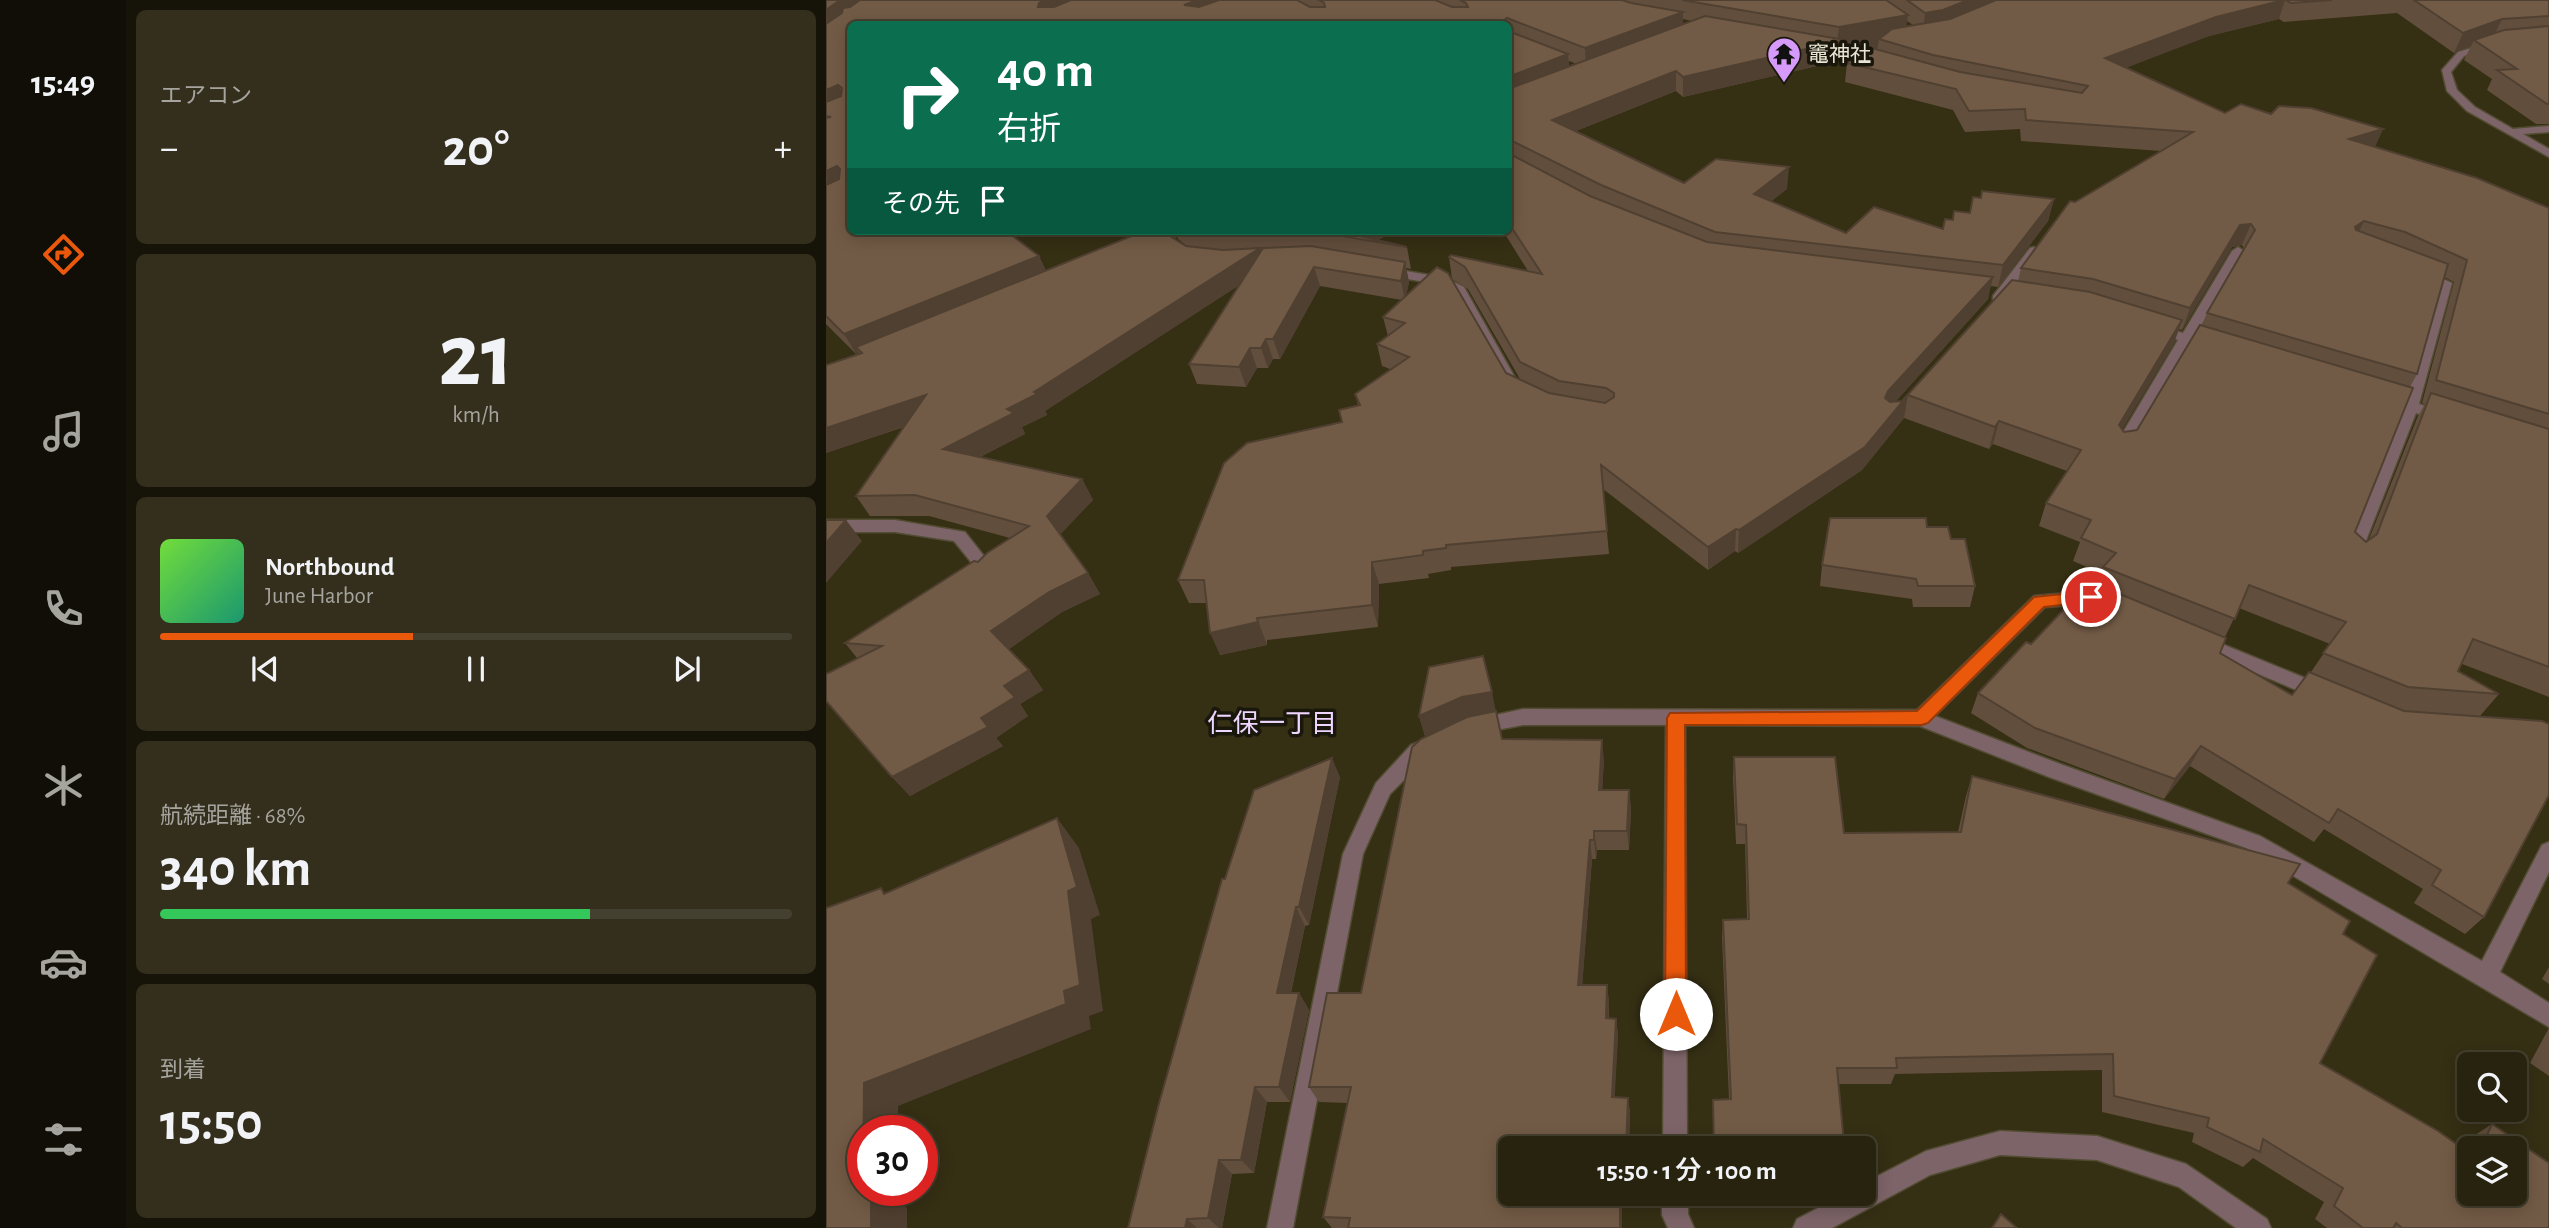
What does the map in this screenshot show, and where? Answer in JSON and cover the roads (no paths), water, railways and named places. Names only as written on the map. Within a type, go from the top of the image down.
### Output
[{"type":"street","points":[[1837,52],[1896,42]]},
{"type":"street","points":[[2507,43],[2461,54],[2446,72],[2452,91],[2471,109],[2549,154]]},
{"type":"street","points":[[1812,48],[1837,52],[1863,61]]},
{"type":"street","points":[[2511,132],[2549,129]]},
{"type":"street","points":[[1138,249],[1169,242],[1177,235]]},
{"type":"street","points":[[1986,292],[2003,299],[2040,243]]},
{"type":"street","points":[[2121,449],[2238,251]]},
{"type":"street","points":[[1367,268],[1441,281],[1459,290],[1515,390],[1526,395]]},
{"type":"street","points":[[2352,556],[2411,407],[2446,283],[2412,269]]},
{"type":"street","points":[[2136,323],[2226,350]]},
{"type":"street","points":[[2371,395],[2461,422]]},
{"type":"street","points":[[826,526],[895,526],[959,536],[990,574]]},
{"type":"street","points":[[1922,718],[2040,601],[2091,597],[2116,607]]},
{"type":"street","points":[[2178,633],[2339,700]]},
{"type":"street","points":[[1280,1228],[1353,854],[1383,789],[1418,751],[1468,728],[1523,718],[1922,718],[2056,771],[2253,842],[2486,976],[2549,1016]]},
{"type":"street","points":[[1675,1136],[1676,718]]},
{"type":"street","points":[[2486,976],[2549,850]]},
{"type":"street","points":[[1806,1228],[1926,1164],[2000,1143],[2096,1148],[2186,1177],[2258,1228]]},
{"type":"street","points":[[1675,1206],[1675,1215],[1681,1228]]},
{"type":"place","name":"竈神社","points":[[1784,84]]},
{"type":"district","name":"仁保一丁目","points":[[1272,723]]}]
